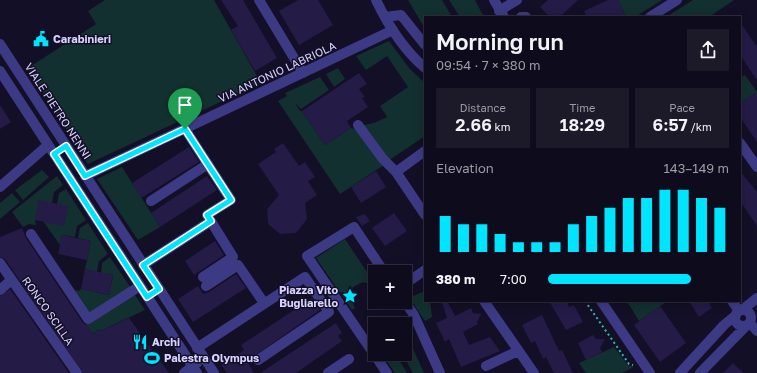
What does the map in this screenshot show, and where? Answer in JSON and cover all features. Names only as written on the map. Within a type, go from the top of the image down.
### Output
[{"type":"street","points":[[259,0],[303,73]]},
{"type":"street","points":[[376,0],[393,30],[414,59],[424,67]]},
{"type":"street","points":[[494,0],[502,14],[517,0]]},
{"type":"street","points":[[653,16],[677,0]]},
{"type":"street","points":[[385,17],[402,15],[424,44]]},
{"type":"street","name":"VIA ANTONIO LABRIOLA","points":[[85,176],[393,30]]},
{"type":"street","name":"VIALE PIETRO NENNI","points":[[0,44],[214,373]]},
{"type":"street","points":[[0,71],[195,370]]},
{"type":"street","points":[[358,125],[383,159],[396,172],[424,214]]},
{"type":"street","points":[[42,135],[54,127]]},
{"type":"street","points":[[185,129],[231,200],[207,215],[232,257],[205,282],[238,265],[264,303]]},
{"type":"street","points":[[741,144],[757,167]]},
{"type":"street","points":[[0,187],[51,150],[66,146]]},
{"type":"street","points":[[396,172],[424,152]]},
{"type":"street","points":[[151,201],[208,164]]},
{"type":"street","points":[[143,265],[211,221]]},
{"type":"street","points":[[379,265],[354,228],[307,256],[387,373]]},
{"type":"street","points":[[31,234],[88,320],[140,286]]},
{"type":"street","name":"RONCO SCILLA","points":[[0,263],[77,373]]},
{"type":"street","points":[[412,279],[424,271]]},
{"type":"street","points":[[197,348],[305,276],[329,312],[258,360]]},
{"type":"street","points":[[0,290],[11,280]]},
{"type":"street","points":[[147,297],[159,289]]},
{"type":"street","points":[[680,373],[724,325],[757,298]]},
{"type":"street","points":[[485,302],[534,373]]},
{"type":"street","points":[[602,302],[650,373]]},
{"type":"street","points":[[733,302],[739,312]]},
{"type":"street","points":[[410,309],[414,315],[440,373]]},
{"type":"street","points":[[739,312],[735,319],[739,325],[751,322]]},
{"type":"street","points":[[751,322],[757,332]]},
{"type":"street","points":[[700,373],[751,322]]},
{"type":"street","points":[[486,366],[518,351]]},
{"type":"street","points":[[184,373],[195,370],[204,358]]},
{"type":"street","points":[[328,373],[350,359]]},
{"type":"path","points":[[586,302],[629,364],[636,367]]},
{"type":"green space","points":[[105,0],[214,0],[261,83],[88,164],[28,68],[96,24],[88,11]]},
{"type":"green space","points":[[408,0],[442,0],[451,16],[424,16],[424,27]]},
{"type":"green space","points":[[449,0],[475,0],[483,16],[459,16]]},
{"type":"green space","points":[[618,0],[662,0],[637,16],[626,16]]},
{"type":"green space","points":[[693,0],[734,0],[710,16],[668,16]]},
{"type":"green space","points":[[389,41],[409,68],[424,82],[424,137],[391,159],[387,158],[364,125],[374,123],[387,117],[380,106],[408,87],[387,56],[366,70],[356,56]]},
{"type":"green space","points":[[338,68],[345,79],[334,87],[326,74]]},
{"type":"green space","points":[[745,75],[757,92],[741,102],[741,77]]},
{"type":"green space","points":[[320,77],[329,90],[301,109],[295,103],[300,111],[302,111],[325,145],[351,128],[358,130],[384,165],[340,194],[278,101],[287,96],[285,93]]},
{"type":"green space","points":[[122,167],[160,227],[138,240],[97,179]]},
{"type":"green space","points":[[42,170],[49,177],[23,200],[15,190]]},
{"type":"green space","points":[[57,176],[63,185],[54,192],[52,203],[35,220],[36,225],[29,224],[23,227],[12,212]]},
{"type":"green space","points":[[66,189],[86,220],[77,226],[75,237],[62,235],[60,245],[43,221],[57,204],[59,193]]},
{"type":"green space","points":[[12,193],[20,202],[0,219],[0,203]]},
{"type":"green space","points":[[88,223],[108,254],[99,261],[97,272],[85,269],[91,241],[78,238],[80,228]]},
{"type":"green space","points":[[345,239],[368,274],[368,283],[363,282],[353,287],[350,297],[355,308],[352,310],[316,258]]},
{"type":"green space","points":[[110,257],[131,288],[91,315],[75,294],[76,290],[79,291],[81,289],[109,295],[113,275],[101,273],[102,263]]},
{"type":"green space","points":[[424,291],[424,302],[430,302],[432,317],[425,321],[412,302],[413,296]]},
{"type":"green space","points":[[135,295],[145,310],[100,331],[99,329],[93,334],[86,324]]},
{"type":"green space","points":[[629,302],[666,302],[639,321],[628,303]]},
{"type":"green space","points":[[412,346],[424,373],[413,373],[406,361],[412,361]]},
{"type":"green space","points":[[614,347],[628,365],[634,367],[622,373],[586,373],[579,363]]},
{"type":"green space","points":[[387,361],[400,361],[407,373],[395,373]]},
{"type":"building","points":[[221,0],[243,0],[277,58],[255,71],[231,30],[238,26]]},
{"type":"building","points":[[298,0],[318,0],[333,25],[299,45],[279,11]]},
{"type":"building","points":[[548,0],[578,0],[561,16],[549,16],[540,7]]},
{"type":"building","points":[[608,0],[618,0],[625,15],[586,16],[584,11]]},
{"type":"building","points":[[741,23],[757,47],[757,80],[741,56]]},
{"type":"building","points":[[359,73],[367,84],[359,89],[365,97],[362,98],[368,107],[347,121],[351,128],[325,145],[302,111]]},
{"type":"building","points":[[757,92],[757,142],[741,118],[741,102]]},
{"type":"building","points":[[0,105],[11,122],[0,129]]},
{"type":"building","points":[[283,143],[299,166],[305,162],[315,177],[308,181],[317,195],[305,203],[307,219],[296,233],[280,234],[268,224],[267,209],[279,195],[258,164],[276,152],[274,149]]},
{"type":"building","points":[[189,147],[199,162],[141,198],[132,183]]},
{"type":"building","points":[[376,171],[386,187],[361,203],[351,187]]},
{"type":"building","points":[[741,172],[757,192],[757,226],[741,202]]},
{"type":"building","points":[[207,176],[217,190],[160,227],[151,213]]},
{"type":"building","points":[[39,200],[68,206],[64,226],[35,220]]},
{"type":"building","points":[[394,213],[407,231],[385,246],[372,228]]},
{"type":"building","points":[[365,214],[370,221],[362,226],[356,217]]},
{"type":"building","points":[[22,228],[26,238],[83,323],[87,325],[93,334],[99,329],[100,331],[129,318],[169,373],[83,373],[5,259],[0,257],[0,237]]},
{"type":"building","points":[[62,235],[91,241],[87,260],[58,254]]},
{"type":"building","points":[[215,241],[224,255],[194,275],[185,261]]},
{"type":"building","points":[[85,269],[113,275],[109,295],[81,289]]},
{"type":"building","points":[[236,274],[246,288],[193,322],[178,299],[198,286],[203,294],[209,292]]},
{"type":"building","points":[[10,289],[69,373],[0,373],[0,296]]},
{"type":"building","points":[[312,298],[320,310],[247,361],[254,373],[227,373],[221,365],[244,350],[241,345]]},
{"type":"building","points":[[442,302],[448,302],[455,316],[471,308],[473,313],[481,314],[477,322],[478,324],[463,332],[469,345],[490,337],[500,351],[461,367],[449,339],[445,342],[436,323],[447,318]]},
{"type":"building","points":[[550,302],[567,302],[569,307],[574,305],[583,322],[566,330]]},
{"type":"building","points":[[690,302],[709,302],[712,308],[699,317]]},
{"type":"building","points":[[660,306],[686,343],[660,362],[634,325]]},
{"type":"building","points":[[542,315],[559,351],[562,350],[573,373],[554,373],[546,357],[543,359],[535,341],[531,343],[522,325]]},
{"type":"building","points":[[336,323],[342,333],[338,336],[342,341],[296,373],[260,373]]},
{"type":"building","points":[[593,335],[596,339],[605,339],[600,348],[602,352],[586,360],[578,343]]},
{"type":"building","points":[[733,363],[736,366],[744,373],[723,373]]},
{"type":"place","name":"Carabinieri","points":[[41,39]]},
{"type":"place","name":"Piazza Vito Bugliarello","points":[[350,296]]},
{"type":"place","name":"Archi","points":[[140,342]]},
{"type":"place","name":"Palestra Olympus","points":[[152,358]]},
{"type":"route","points":[[185,129],[231,200],[207,215],[211,221],[143,265],[159,289],[147,297],[54,154],[66,146],[85,176],[185,129]]}]
